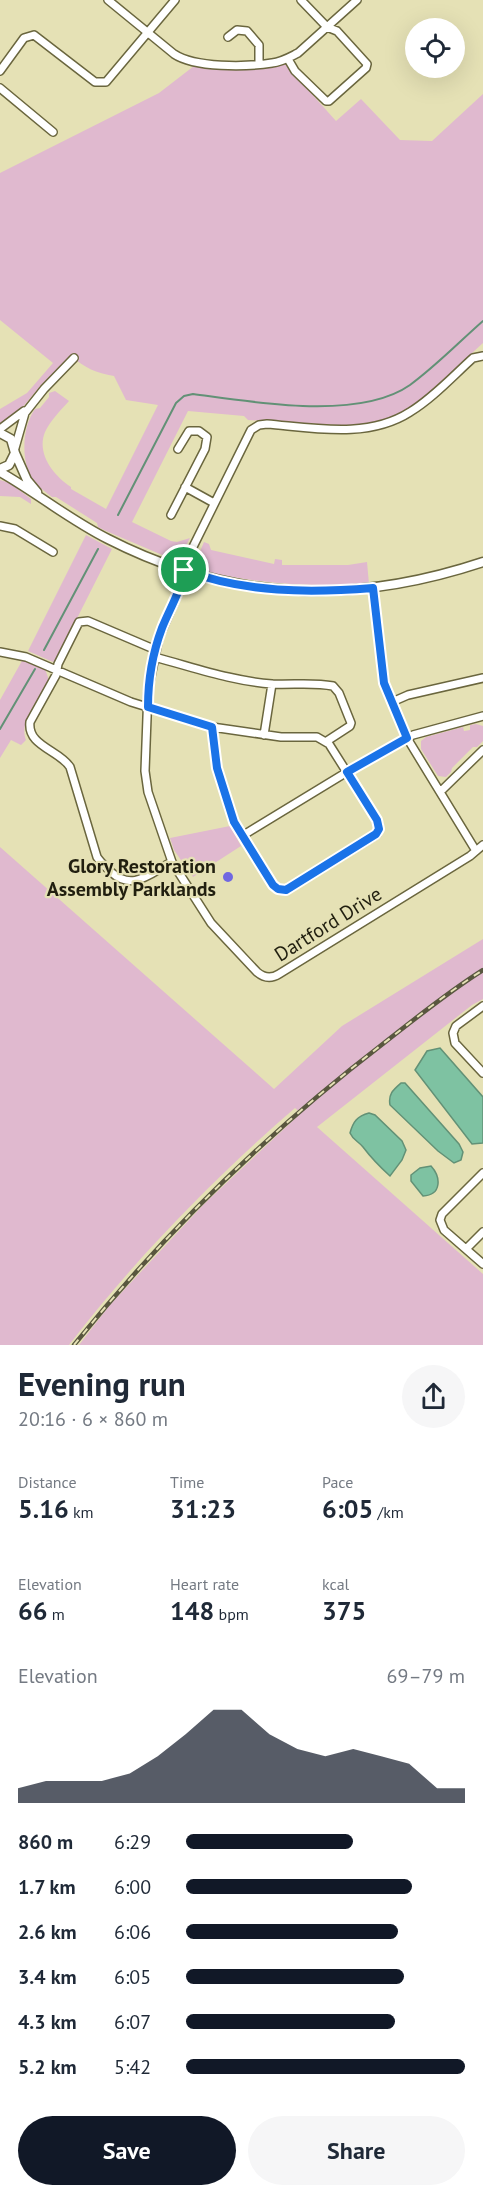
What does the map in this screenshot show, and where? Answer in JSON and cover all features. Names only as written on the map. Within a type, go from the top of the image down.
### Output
[{"type":"street","points":[[108,0],[174,54],[202,65],[260,64],[288,58],[298,53],[357,0]]},
{"type":"street","points":[[0,71],[24,38],[34,34],[95,82],[106,82],[175,0]]},
{"type":"street","points":[[288,58],[295,71],[326,101],[329,101],[366,68],[367,64],[337,31],[327,27],[301,0]]},
{"type":"street","points":[[228,37],[237,30],[248,31],[259,45],[260,64]]},
{"type":"street","points":[[0,88],[53,132]]},
{"type":"street","name":"Dartford Drive","points":[[483,356],[473,358],[418,407],[384,425],[352,430],[267,424],[251,430],[185,563],[177,596],[163,625],[148,691],[147,785],[172,862],[212,923],[260,974],[269,977],[279,974],[483,845]]},
{"type":"street","points":[[60,512],[34,490],[22,470],[11,440],[0,431],[18,416],[74,358]]},
{"type":"street","points":[[35,399],[25,413],[9,465],[0,471],[60,512],[109,540],[184,570],[228,583],[265,589],[336,591],[373,588],[420,580],[483,562]]},
{"type":"street","points":[[171,515],[205,449],[207,437],[199,431],[189,431],[178,449]]},
{"type":"street","points":[[186,488],[214,503]]},
{"type":"street","points":[[0,526],[15,528],[53,552]]},
{"type":"street","points":[[373,588],[384,683],[407,738],[476,851]]},
{"type":"street","points":[[172,862],[137,881],[130,882],[117,878],[98,860],[70,767],[61,757],[37,742],[30,733],[30,722],[56,675],[77,624],[84,620],[155,654],[214,675],[272,684],[333,686],[337,688],[351,723],[327,741]]},
{"type":"street","points":[[0,652],[26,657],[131,702],[212,727],[264,735],[317,737],[327,741],[377,820],[378,831],[375,836],[288,889],[280,890],[275,887],[234,822],[217,768],[212,727]]},
{"type":"street","points":[[392,702],[408,695],[483,678]]},
{"type":"street","points":[[264,735],[272,684]]},
{"type":"street","points":[[242,836],[407,738],[423,731],[483,716]]},
{"type":"street","points":[[440,792],[483,750]]},
{"type":"street","points":[[483,1006],[456,1026],[453,1033],[455,1043],[483,1073]]},
{"type":"street","points":[[483,1173],[441,1217],[442,1227],[483,1264]]},
{"type":"street","points":[[466,1249],[483,1232]]},
{"type":"shaded area","points":[[285,64],[336,121],[361,99],[400,140],[432,141],[483,94],[483,343],[409,408],[392,418],[373,424],[354,426],[248,420],[244,416],[188,411],[132,522],[171,541],[177,542],[190,538],[180,557],[174,560],[98,527],[97,523],[40,488],[26,465],[24,445],[27,425],[35,409],[40,408],[49,397],[49,393],[55,391],[69,401],[45,432],[43,448],[48,464],[71,489],[106,509],[158,405],[126,400],[114,376],[91,369],[71,356],[42,384],[17,414],[0,424],[0,409],[27,393],[53,363],[0,320],[0,173],[159,93],[194,66],[240,69]]},
{"type":"shaded area","points":[[0,480],[10,483],[31,499],[31,504],[20,497],[0,496]]},
{"type":"shaded area","points":[[86,535],[112,549],[53,662],[28,651]]},
{"type":"shaded area","points":[[204,542],[209,544],[211,550],[274,564],[275,559],[282,560],[282,565],[348,565],[367,562],[369,584],[286,583],[245,579],[203,571],[198,567],[196,561]]},
{"type":"shaded area","points":[[23,659],[45,669],[49,680],[28,717],[24,733],[26,740],[21,745],[11,740],[0,758],[0,700]]},
{"type":"shaded area","points":[[470,725],[483,726],[483,741],[477,747],[473,747],[446,777],[438,776],[421,749],[421,741],[426,737],[463,727],[464,731],[470,730]]},
{"type":"shaded area","points":[[230,826],[241,846],[193,877],[189,871],[193,867],[189,863],[185,866],[174,850],[170,838]]},
{"type":"shaded area","points":[[0,847],[274,1089],[342,1026],[483,939],[483,999],[472,1005],[317,1127],[483,1274],[483,1345],[79,1345],[109,1306],[204,1204],[301,1113],[295,1108],[234,1163],[176,1221],[94,1313],[69,1345],[0,1345]]},
{"type":"shaded area","points":[[440,1048],[483,1097],[483,1143],[472,1144],[415,1070],[427,1051]]},
{"type":"shaded area","points":[[401,1083],[405,1083],[459,1144],[463,1152],[461,1160],[454,1163],[438,1151],[390,1105],[392,1092]]},
{"type":"shaded area","points":[[369,1113],[375,1115],[402,1141],[406,1150],[402,1160],[390,1176],[350,1133],[356,1120]]},
{"type":"shaded area","points":[[431,1166],[437,1175],[437,1189],[423,1196],[411,1181],[411,1175],[420,1168]]},
{"type":"waterway","points":[[118,515],[176,403],[184,396],[193,394],[305,406],[363,403],[388,396],[410,385],[483,321]]},
{"type":"waterway","points":[[44,650],[98,549]]},
{"type":"waterway","points":[[0,729],[35,669]]},
{"type":"railway","points":[[74,1345],[181,1223],[259,1148],[341,1077],[432,1005],[483,970]]},
{"type":"place","name":"Glory Restoration Assembly Parklands","points":[[228,877]]},
{"type":"route","points":[[184,570],[228,583],[265,589],[336,591],[373,588],[384,683],[407,738],[347,772],[378,822],[379,829],[375,836],[286,890],[280,890],[273,885],[234,822],[217,768],[212,727],[148,707],[148,691],[159,636],[177,596],[184,570]]}]
